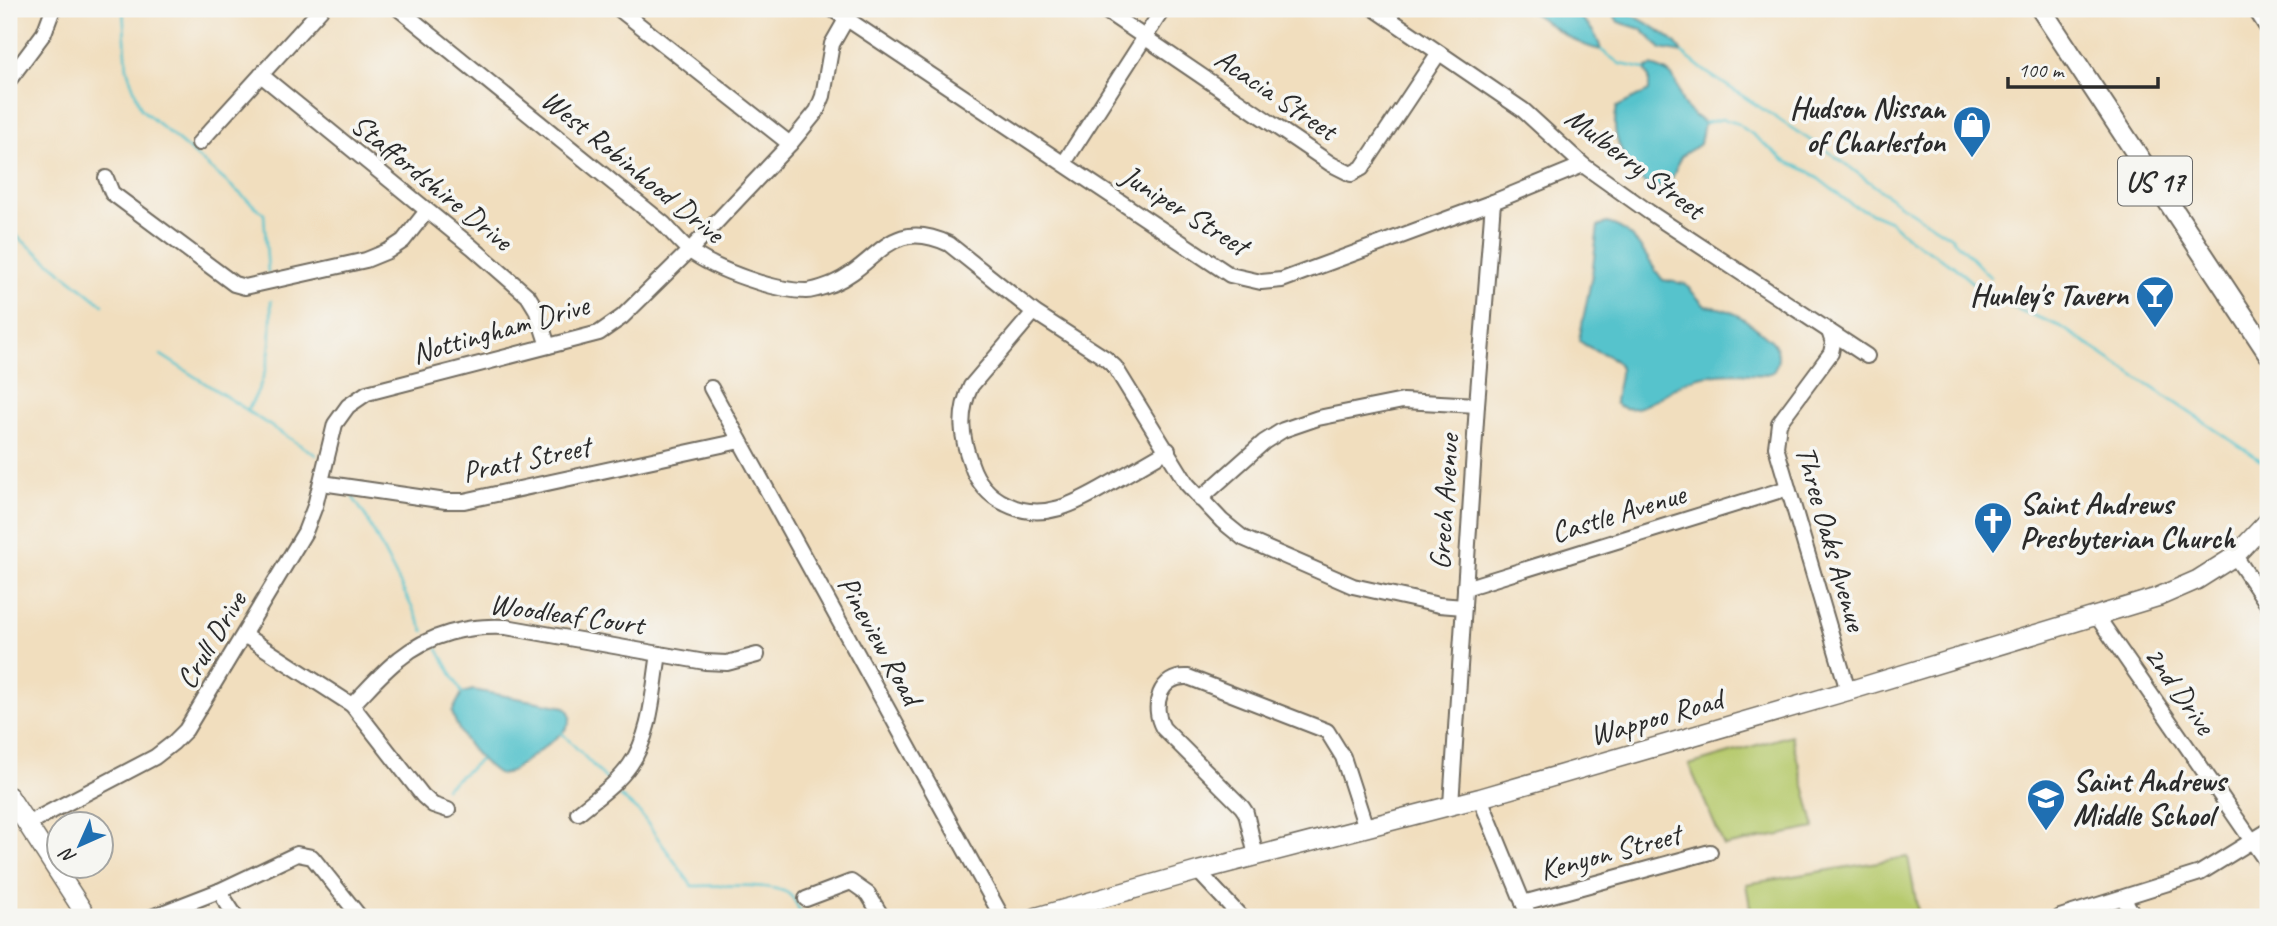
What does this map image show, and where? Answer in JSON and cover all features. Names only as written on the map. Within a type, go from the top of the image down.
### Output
[{"type":"highway","name":"US 17","points":[[2041,9],[2268,353]]},
{"type":"main road","name":"Wappoo Road","points":[[1036,917],[1480,797],[1848,691],[2158,597],[2197,580],[2235,556],[2268,521]]},
{"type":"main road","points":[[9,796],[87,917]]},
{"type":"street","points":[[9,80],[44,33],[53,9]]},
{"type":"street","points":[[199,143],[321,9]]},
{"type":"street","name":"West Robinhood Drive","points":[[399,9],[664,224],[690,250],[729,272],[789,289],[809,291],[835,282],[894,240],[911,234],[923,234],[949,244],[1034,312],[1115,367],[1187,484],[1222,521],[1243,538],[1353,586],[1439,606],[1464,607]]},
{"type":"street","points":[[619,9],[790,144]]},
{"type":"street","name":"Juniper Street","points":[[832,9],[849,14],[1230,275],[1261,282],[1282,280],[1493,202],[1583,164]]},
{"type":"street","name":"Acacia Street","points":[[1103,9],[1331,164],[1351,174],[1362,168],[1438,54]]},
{"type":"street","points":[[1064,163],[1163,9]]},
{"type":"street","name":"Mulberry Street","points":[[1375,9],[1523,110],[1583,164],[1649,212],[1867,356]]},
{"type":"street","points":[[2255,9],[2268,29]]},
{"type":"street","name":"Nottingham Drive","points":[[348,406],[368,393],[599,333],[622,317],[690,250],[790,144],[817,111],[823,96],[832,44],[849,14]]},
{"type":"street","name":"Staffordshire Drive","points":[[261,75],[528,296],[536,309],[548,346]]},
{"type":"street","points":[[106,178],[112,192],[234,284],[245,287],[377,256],[403,241],[426,212]]},
{"type":"street","name":"Grech Avenue","points":[[1451,805],[1493,202]]},
{"type":"street","points":[[1034,312],[971,386],[964,401],[963,440],[973,470],[995,498],[1027,512],[1062,509],[1168,450]]},
{"type":"street","name":"Three Oaks Avenue","points":[[1829,331],[1833,343],[1831,353],[1779,423],[1776,447],[1848,691]]},
{"type":"street","name":"Pineview Road","points":[[711,388],[1002,917]]},
{"type":"street","points":[[1200,499],[1264,442],[1283,430],[1318,418],[1403,401],[1477,405]]},
{"type":"street","name":"Crull Drive","points":[[27,824],[155,757],[173,743],[198,713],[305,532],[322,483],[335,424],[348,406]]},
{"type":"street","name":"Pratt Street","points":[[322,483],[446,501],[464,501],[740,440]]},
{"type":"street","name":"Castle Avenue","points":[[1465,588],[1787,488]]},
{"type":"street","points":[[2235,556],[2268,605]]},
{"type":"street","name":"2nd Drive","points":[[2096,615],[2268,864]]},
{"type":"street","name":"Woodleaf Court","points":[[352,705],[399,658],[431,640],[458,630],[481,626],[506,627],[705,662],[727,663],[757,655]]},
{"type":"street","points":[[244,635],[352,705],[423,796],[433,805],[448,810]]},
{"type":"street","points":[[578,813],[617,780],[639,749],[645,731],[659,654]]},
{"type":"street","points":[[1256,856],[1247,813],[1163,728],[1158,718],[1158,697],[1170,680],[1181,676],[1188,677],[1326,731],[1343,757],[1366,828]]},
{"type":"street","points":[[1480,797],[1529,917]]},
{"type":"street","points":[[2060,917],[2200,873],[2268,831]]},
{"type":"street","name":"Kenyon Street","points":[[1523,903],[1710,852]]},
{"type":"street","points":[[152,917],[219,891],[298,854],[312,857],[360,917]]},
{"type":"street","points":[[1198,872],[1241,917]]},
{"type":"street","points":[[806,899],[851,882],[867,894],[882,917]]},
{"type":"street","points":[[219,891],[236,917]]},
{"type":"street","points":[[2123,898],[2134,917]]},
{"type":"green space","points":[[1791,735],[1815,828],[1724,846],[1689,765]]},
{"type":"green space","points":[[1908,857],[1919,917],[1752,917],[1746,884]]},
{"type":"water","points":[[1526,9],[1568,9],[1589,26],[1601,50],[1571,38]]},
{"type":"water","points":[[1619,10],[1624,10],[1665,35],[1682,53],[1661,49],[1641,29],[1618,22],[1614,15]]},
{"type":"water","points":[[1651,66],[1669,73],[1676,82],[1686,108],[1704,123],[1700,144],[1681,157],[1668,182],[1655,187],[1640,179],[1633,171],[1622,152],[1615,128],[1617,107],[1649,91],[1649,77],[1645,69]]},
{"type":"water","points":[[1607,223],[1618,227],[1634,239],[1663,280],[1685,284],[1705,306],[1733,313],[1771,340],[1778,355],[1773,372],[1705,376],[1691,379],[1642,406],[1623,408],[1615,403],[1620,373],[1618,364],[1614,359],[1579,340],[1592,275],[1598,226]]},
{"type":"water","points":[[473,690],[565,707],[570,714],[570,722],[550,743],[510,772],[500,775],[470,748],[452,712],[462,693]]},
{"type":"waterway","points":[[123,9],[127,69],[141,109],[264,214],[268,272]]},
{"type":"waterway","points":[[1601,50],[1620,64],[1645,69]]},
{"type":"waterway","points":[[1682,53],[1706,72],[1836,157],[1899,204],[1951,237],[1990,277]]},
{"type":"waterway","points":[[1704,123],[1723,119],[1736,123],[1785,161],[1810,172],[1852,205],[1890,221],[1910,239],[1952,265],[1991,299],[2060,326],[2268,465]]},
{"type":"waterway","points":[[9,230],[103,305]]},
{"type":"waterway","points":[[271,301],[268,358],[261,384],[247,411],[316,455]]},
{"type":"waterway","points":[[161,355],[247,410]]},
{"type":"waterway","points":[[352,496],[366,517],[424,631]]},
{"type":"waterway","points":[[438,649],[462,693]]},
{"type":"waterway","points":[[561,732],[607,780]]},
{"type":"waterway","points":[[445,788],[480,760]]},
{"type":"waterway","points":[[620,796],[640,813],[692,886],[743,885],[781,890],[791,896],[803,917]]},
{"type":"place","name":"Hudson Nissan of Charleston","points":[[1972,159]]},
{"type":"place","name":"Hunley's Tavern","points":[[2155,329]]},
{"type":"place","name":"Saint Andrews Presbyterian Church","points":[[1993,555]]},
{"type":"place","name":"Saint Andrews Middle School","points":[[2046,832]]}]
